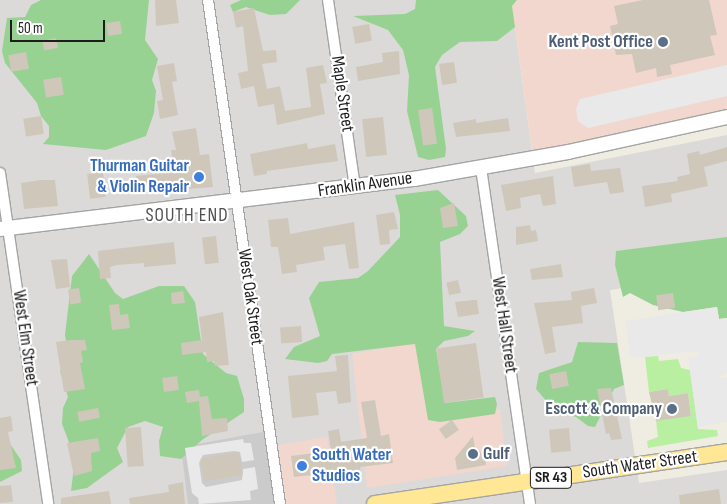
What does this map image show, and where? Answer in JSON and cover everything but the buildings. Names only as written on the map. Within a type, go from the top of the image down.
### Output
[{"type":"main road","name":"South Water Street","points":[[375,504],[727,452]]},
{"type":"street","name":"West Oak Street","points":[[208,0],[280,504]]},
{"type":"street","name":"Maple Street","points":[[328,0],[355,188]]},
{"type":"street","name":"Franklin Avenue","points":[[4,228],[355,188],[481,168],[727,117]]},
{"type":"street","name":"West Hall Street","points":[[481,168],[530,504]]},
{"type":"street","name":"West Elm Street","points":[[0,173],[4,228],[48,504]]},
{"type":"shaded area","points":[[0,0],[433,0],[512,6],[535,173],[727,135],[727,272],[610,290],[639,483],[727,470],[727,504],[0,504]],"holes":[[[415,344],[428,420],[352,354]]]},
{"type":"shaded area","points":[[517,0],[727,0],[727,115],[533,157],[512,6]]},
{"type":"shaded area","points":[[727,65],[727,96],[588,128],[578,121],[576,109],[580,99]]},
{"type":"shaded area","points":[[717,307],[719,319],[727,318],[727,373],[719,377],[727,378],[727,422],[698,427],[688,358],[699,356],[698,351],[631,358],[625,321]]},
{"type":"shaded area","points":[[416,343],[428,420],[500,409],[507,466],[367,488],[352,354]]},
{"type":"shaded area","points":[[269,431],[280,504],[188,504],[181,447]]},
{"type":"shaded area","points":[[327,437],[337,504],[280,504],[272,446]]},
{"type":"shaded area","points":[[243,439],[244,443],[251,443],[254,460],[242,462],[240,452],[234,451],[203,455],[199,463],[202,483],[206,487],[242,480],[243,469],[255,467],[258,489],[250,491],[251,500],[199,504],[198,498],[192,493],[185,448]]},
{"type":"green space","points":[[41,0],[149,0],[145,40],[158,59],[152,80],[156,91],[154,113],[146,136],[106,150],[43,144],[49,137],[49,126],[41,116],[37,103],[5,63],[2,51],[7,18],[25,17],[31,5]]},
{"type":"green space","points":[[241,0],[300,0],[286,14],[270,15],[246,7],[233,12],[230,5]]},
{"type":"green space","points":[[416,0],[517,0],[512,6],[515,27],[497,41],[460,42],[442,55],[435,67],[446,149],[445,157],[429,160],[418,157],[407,111],[409,75],[403,50],[388,30],[353,16],[405,14],[415,9]]},
{"type":"green space","points":[[438,190],[466,216],[468,226],[460,234],[440,242],[444,326],[475,331],[468,336],[444,341],[436,349],[445,403],[495,397],[497,404],[495,414],[440,422],[428,420],[415,344],[332,354],[327,361],[318,363],[285,359],[294,347],[320,336],[309,298],[319,282],[358,278],[368,271],[400,237],[400,215],[395,195]]},
{"type":"green space","points":[[727,237],[727,318],[719,319],[717,307],[683,312],[653,305],[630,293],[623,297],[615,265],[616,251]]},
{"type":"green space","points":[[89,254],[115,293],[123,299],[159,286],[184,286],[195,302],[203,354],[226,373],[237,376],[244,399],[244,412],[202,440],[181,459],[160,456],[159,441],[163,427],[145,421],[128,427],[117,448],[123,462],[87,488],[71,491],[75,458],[62,424],[63,408],[68,397],[60,371],[69,361],[65,335],[72,276]]},
{"type":"green space","points":[[578,342],[617,343],[624,385],[614,389],[595,427],[588,426],[576,417],[555,411],[536,389],[539,373],[572,362]]},
{"type":"green space","points":[[658,356],[659,361],[678,359],[681,368],[690,370],[698,429],[717,430],[718,436],[648,448],[647,441],[658,437],[656,421],[691,415],[688,393],[669,396],[668,389],[649,392],[645,357]]},
{"type":"green space","points":[[8,441],[21,460],[22,471],[0,482],[0,444]]},
{"type":"place","name":"Kent Post Office","points":[[663,42]]},
{"type":"place","name":"Thurman Guitar & Violin Repair","points":[[199,177]]},
{"type":"place","name":"Escott & Company","points":[[672,409]]},
{"type":"place","name":"Gulf","points":[[473,454]]},
{"type":"place","name":"South Water Studios","points":[[302,466]]},
{"type":"district","name":"SOUTH END","points":[[187,216]]}]
